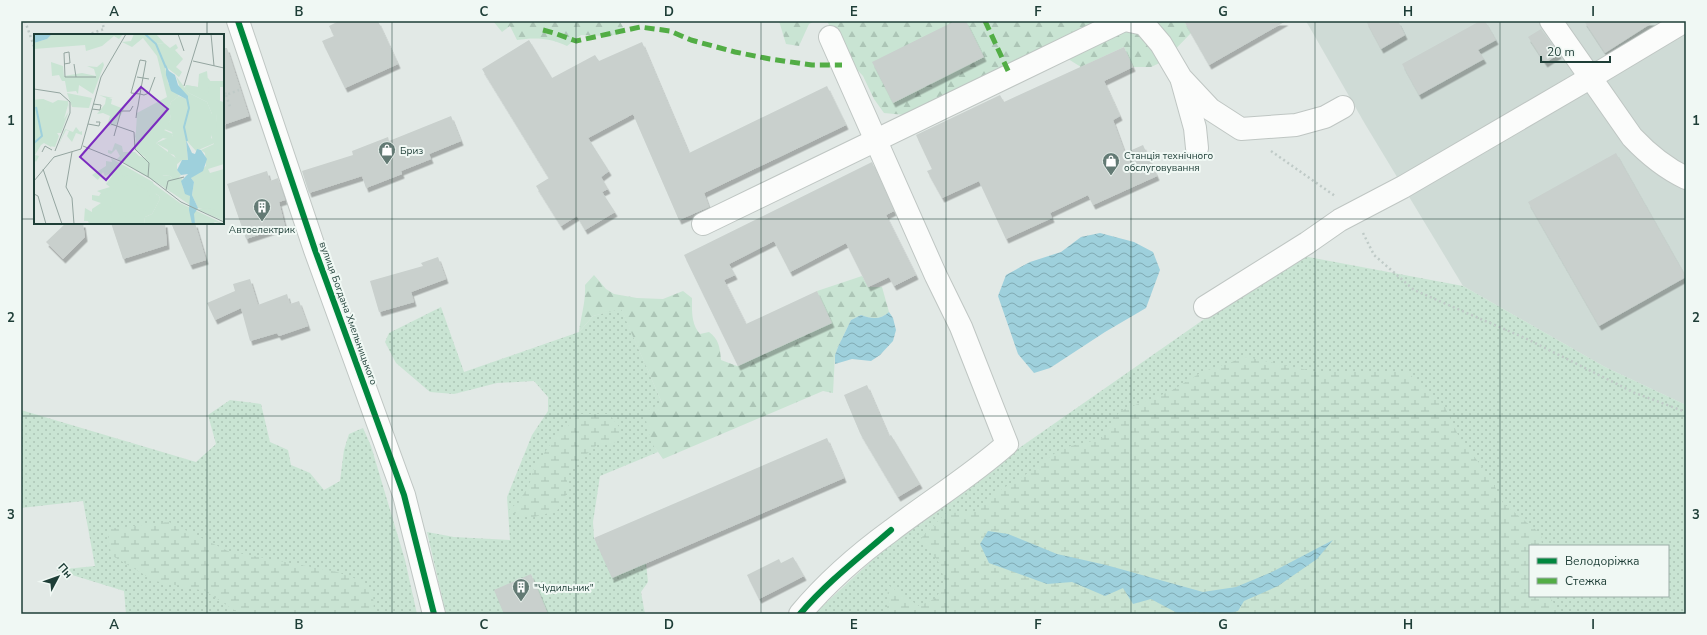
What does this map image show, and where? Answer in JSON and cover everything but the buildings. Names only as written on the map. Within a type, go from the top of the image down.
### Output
[{"type":"street","name":"вулиця Богдана Хмельницького","points":[[238,21],[315,250],[404,495],[434,614]]},
{"type":"street","points":[[703,224],[1122,21]]},
{"type":"street","points":[[1130,21],[1144,24],[1161,44],[1181,78],[1210,109],[1241,129],[1296,125],[1325,117],[1342,107]]},
{"type":"street","points":[[1551,21],[1632,137],[1670,171],[1686,178]]},
{"type":"street","points":[[1205,307],[1307,243],[1340,220],[1403,187],[1590,78],[1684,21]]},
{"type":"street","points":[[800,614],[814,598],[842,572],[891,530],[948,490],[1007,444],[961,327],[936,276],[830,37]]},
{"type":"street","points":[[1181,78],[1195,128],[1197,148]]},
{"type":"path","points":[[25,21],[34,46]]},
{"type":"path","points":[[89,34],[104,28],[102,21]]},
{"type":"path","points":[[226,95],[243,89]]},
{"type":"path","points":[[224,90],[230,107]]},
{"type":"path","points":[[1241,129],[1336,197]]},
{"type":"path","points":[[1360,227],[1374,255],[1414,290],[1527,339],[1635,393],[1686,412]]},
{"type":"shaded area","points":[[1306,21],[1686,21],[1686,405],[1605,367],[1463,286],[1365,124]]},
{"type":"green space","points":[[493,21],[621,21],[620,22],[623,27],[620,34],[608,36],[581,35],[567,46],[555,41],[543,39],[517,40],[510,26],[502,32]]},
{"type":"green space","points":[[779,21],[815,21],[809,24],[799,46],[786,44]]},
{"type":"green space","points":[[827,21],[1184,21],[1191,33],[1164,61],[1151,67],[1133,67],[1124,47],[1081,67],[1052,49],[998,68],[905,115],[884,113],[874,99],[863,76],[846,58]]},
{"type":"green space","points":[[1303,256],[1463,286],[1605,367],[1686,405],[1686,614],[814,614],[882,551],[1005,458],[1223,306]]},
{"type":"green space","points":[[594,275],[606,289],[614,294],[637,298],[663,299],[683,291],[692,298],[693,317],[697,330],[700,334],[709,332],[718,344],[721,360],[737,366],[831,323],[817,291],[862,276],[868,287],[882,287],[889,312],[879,318],[861,315],[851,320],[835,355],[833,393],[823,391],[663,459],[651,442],[644,412],[662,403],[621,309],[593,316],[579,332],[584,303],[585,285]]},
{"type":"green space","points":[[441,307],[464,372],[579,332],[593,316],[621,308],[662,403],[651,441],[658,452],[600,476],[593,522],[594,538],[612,577],[646,563],[648,582],[641,592],[645,614],[548,614],[531,574],[504,614],[446,614],[427,532],[454,537],[510,540],[507,497],[532,435],[548,411],[548,397],[534,381],[497,383],[454,394],[430,392],[396,363],[385,342],[389,333]]},
{"type":"green space","points":[[1246,357],[1312,371],[1407,372],[1444,405],[1459,437],[1490,477],[1503,503],[1541,534],[1542,545],[1529,545],[1529,597],[1550,597],[1561,614],[883,614],[887,608],[888,585],[919,606],[936,598],[945,582],[939,563],[921,538],[946,513],[976,512],[992,495],[1025,475],[1062,448],[1101,439],[1120,411],[1171,391],[1202,372]]},
{"type":"green space","points":[[230,400],[261,404],[270,442],[288,450],[291,465],[310,473],[324,490],[340,481],[344,450],[349,434],[363,428],[371,446],[405,560],[417,614],[126,614],[124,591],[56,570],[95,566],[83,501],[21,508],[21,410],[196,462],[216,444],[208,415]]},
{"type":"green space","points":[[580,414],[609,414],[620,428],[621,437],[611,445],[598,444],[579,461],[567,476],[567,493],[557,511],[530,518],[508,511],[518,502],[529,486],[533,470],[551,443]]},
{"type":"green space","points":[[169,522],[228,551],[337,572],[359,580],[373,594],[374,614],[240,614],[205,591],[155,581],[111,555],[107,529]]},
{"type":"water","points":[[1100,233],[1134,242],[1153,252],[1160,270],[1146,308],[1105,332],[1050,368],[1034,373],[1018,354],[998,296],[1006,275],[1030,262],[1061,252],[1081,237]]},
{"type":"water","points":[[889,312],[893,318],[896,330],[893,341],[880,355],[871,361],[852,359],[835,364],[835,355],[851,320],[861,315],[879,318]]},
{"type":"water","points":[[988,531],[1008,534],[1057,554],[1106,565],[1203,592],[1236,587],[1272,572],[1333,540],[1317,559],[1278,586],[1244,601],[1238,611],[1227,614],[1202,614],[1197,612],[1179,614],[1151,599],[1133,604],[1123,588],[1105,596],[1072,582],[1047,584],[989,563],[980,544]]},
{"type":"marked path","points":[[985,21],[1010,75]]},
{"type":"marked path","points":[[543,30],[576,41],[640,27],[670,31],[691,40],[735,52],[770,59],[812,65],[842,65]]},
{"type":"cycle path","points":[[238,21],[315,250],[404,495],[434,614]]},
{"type":"cycle path","points":[[800,614],[832,580],[891,530]]},
{"type":"place","name":"Бриз","points":[[387,165]]},
{"type":"place","name":"Cтанція технічного обслуговування","points":[[1111,176]]},
{"type":"place","name":"Автоелектрик","points":[[262,222]]},
{"type":"place","name":"\"Чудильник\"","points":[[521,602]]}]
